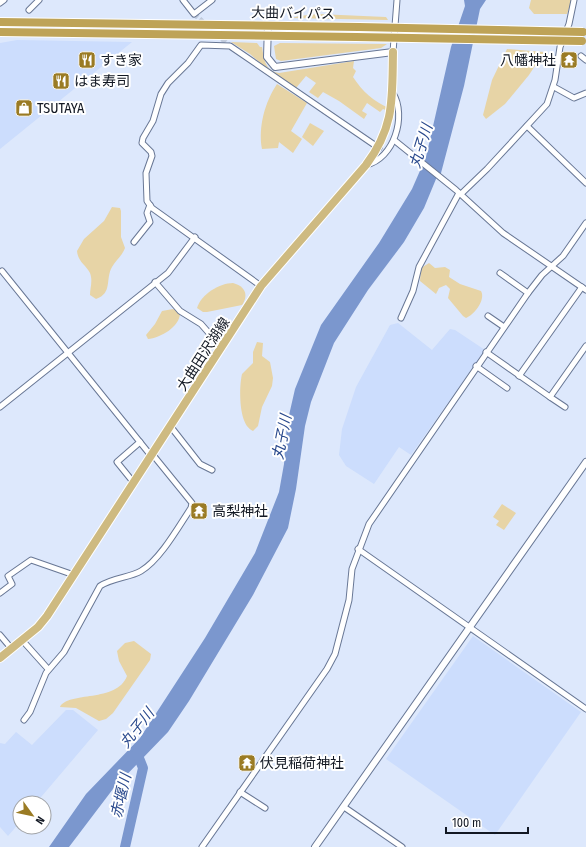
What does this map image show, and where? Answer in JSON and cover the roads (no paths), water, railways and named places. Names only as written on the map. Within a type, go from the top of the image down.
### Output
[{"type":"highway","name":"大曲バイパス","points":[[0,22],[359,27],[584,36]]},
{"type":"highway","name":"大曲バイパス","points":[[0,32],[268,36],[584,36]]},
{"type":"main road","name":"大曲田沢湖線","points":[[0,658],[38,627],[47,616],[262,286],[379,148],[388,126],[392,92],[392,52]]},
{"type":"street","points":[[0,2],[4,0]]},
{"type":"street","points":[[28,10],[40,0]]},
{"type":"street","points":[[183,0],[194,14],[212,0]]},
{"type":"street","points":[[268,26],[267,56],[275,67],[392,52],[397,0]]},
{"type":"street","points":[[401,318],[413,291],[419,267],[459,192],[487,169],[547,104],[554,87],[560,47],[574,0]]},
{"type":"street","points":[[262,286],[214,253],[195,237],[150,205],[147,201],[146,173],[152,156],[151,152],[142,143],[143,138],[153,121],[161,94],[201,45],[230,46],[379,148]]},
{"type":"street","points":[[581,56],[586,60]]},
{"type":"street","points":[[554,87],[559,88],[574,98],[586,93]]},
{"type":"street","points":[[366,165],[375,163],[381,159],[396,142],[398,102],[392,92]]},
{"type":"street","points":[[527,126],[586,183]]},
{"type":"street","points":[[396,142],[459,192],[503,232],[584,288],[519,376]]},
{"type":"street","points":[[134,242],[150,222],[147,212],[150,205]]},
{"type":"street","points":[[202,847],[327,669],[335,654],[349,600],[352,569],[358,549],[369,524],[476,366],[528,293],[563,256],[586,223]]},
{"type":"street","points":[[0,407],[68,352],[134,302],[155,282],[173,268],[195,237]]},
{"type":"street","points":[[2,271],[140,442],[192,503],[191,508],[172,538],[140,571],[109,580],[100,586],[64,652],[48,669],[30,712],[24,720]]},
{"type":"street","points":[[500,273],[528,293]]},
{"type":"street","points":[[155,282],[180,311],[201,324],[222,348]]},
{"type":"street","points":[[488,316],[504,327]]},
{"type":"street","points":[[550,397],[586,346]]},
{"type":"street","points":[[486,352],[565,407]]},
{"type":"street","points":[[476,366],[507,388]]},
{"type":"street","points":[[171,427],[200,464],[212,470]]},
{"type":"street","points":[[135,483],[117,462],[140,442]]},
{"type":"street","points":[[315,847],[586,462]]},
{"type":"street","points":[[358,549],[586,709]]},
{"type":"street","points":[[0,594],[12,584],[8,576],[31,560],[74,575]]},
{"type":"street","points":[[0,635],[12,648]]},
{"type":"street","points":[[22,640],[48,669]]},
{"type":"street","points":[[240,792],[265,808]]},
{"type":"street","points":[[344,807],[402,847]]},
{"type":"water","points":[[464,0],[486,0],[480,9],[464,86],[441,173],[436,179],[424,208],[404,242],[368,290],[334,343],[311,402],[305,426],[296,489],[288,528],[253,595],[189,701],[168,732],[113,789],[69,847],[49,847],[86,794],[140,738],[205,638],[255,553],[279,492],[284,464],[287,424],[295,389],[321,325],[379,243],[412,189],[426,157],[451,47],[465,6]]},
{"type":"waterway","name":"赤堰川","points":[[125,847],[143,768],[137,753]]},
{"type":"tunnel","points":[[194,14],[230,46]]},
{"type":"place","name":"すき家","points":[[87,60]]},
{"type":"place","name":"八幡神社","points":[[569,60]]},
{"type":"place","name":"はま寿司","points":[[61,81]]},
{"type":"place","name":"TSUTAYA","points":[[24,108]]},
{"type":"place","name":"高梨神社","points":[[199,511]]},
{"type":"place","name":"伏見稲荷神社","points":[[247,763]]},
{"type":"water label","name":"丸子川","points":[[421,146]]},
{"type":"water label","name":"丸子川","points":[[282,437]]},
{"type":"water label","name":"丸子川","points":[[137,728]]}]
